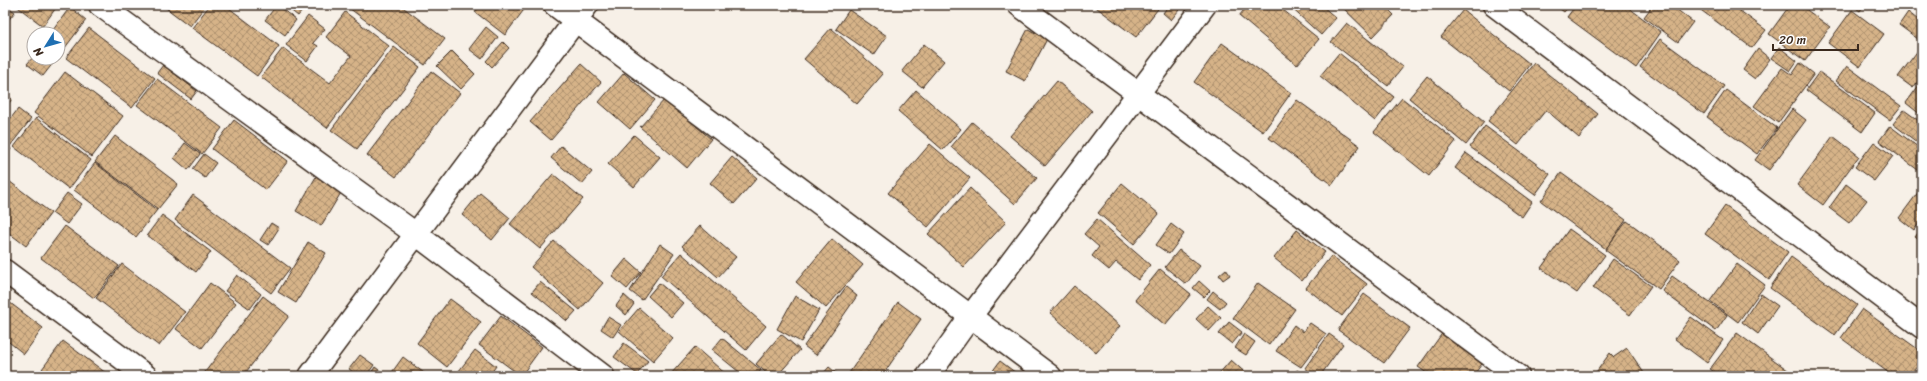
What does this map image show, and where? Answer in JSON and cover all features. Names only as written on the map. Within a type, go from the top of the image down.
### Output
[{"type":"street","points":[[100,5],[416,234],[603,376]]},
{"type":"street","points":[[556,5],[581,12],[970,317],[1050,376]]},
{"type":"street","points":[[1019,5],[1518,376]]},
{"type":"street","points":[[928,376],[970,317],[1205,5]]},
{"type":"street","points":[[1494,5],[1922,327]]},
{"type":"street","points":[[310,376],[581,12]]},
{"type":"street","points":[[5,271],[146,376]]},
{"type":"building","points":[[5,5],[15,12],[5,24]]},
{"type":"building","points":[[15,5],[58,5],[43,26]]},
{"type":"building","points":[[162,5],[206,5],[190,26]]},
{"type":"building","points":[[210,5],[225,5],[279,46],[257,76],[192,28]]},
{"type":"building","points":[[277,5],[296,20],[285,35],[265,20]]},
{"type":"building","points":[[284,5],[307,5],[298,16]]},
{"type":"building","points":[[345,5],[400,5],[445,39],[425,65]]},
{"type":"building","points":[[458,5],[468,5],[464,10]]},
{"type":"building","points":[[480,5],[524,5],[526,7],[505,35],[475,12]]},
{"type":"building","points":[[1093,5],[1161,5],[1136,37]]},
{"type":"building","points":[[1169,5],[1183,5],[1171,20],[1163,13]]},
{"type":"building","points":[[1248,5],[1277,5],[1319,39],[1297,65],[1239,16]]},
{"type":"building","points":[[1288,5],[1321,5],[1336,18],[1321,35]]},
{"type":"building","points":[[1340,5],[1384,5],[1394,15],[1373,37]]},
{"type":"building","points":[[1555,5],[1570,5],[1564,12]]},
{"type":"building","points":[[1576,5],[1625,5],[1661,32],[1636,68],[1567,17]]},
{"type":"building","points":[[1653,5],[1671,5],[1693,22],[1678,42],[1644,17]]},
{"type":"building","points":[[1694,5],[1732,5],[1766,30],[1752,48]]},
{"type":"building","points":[[1790,5],[1800,5],[1830,27],[1805,61],[1769,34]]},
{"type":"building","points":[[1852,5],[1864,5],[1860,11]]},
{"type":"building","points":[[70,7],[86,20],[66,46],[66,26],[56,26]]},
{"type":"building","points":[[849,10],[887,36],[874,55],[836,29]]},
{"type":"building","points":[[1463,10],[1530,64],[1509,91],[1441,37]]},
{"type":"building","points":[[1852,10],[1884,34],[1860,67],[1828,43]]},
{"type":"building","points":[[345,12],[389,46],[327,128],[261,77],[283,48],[330,83],[351,56],[326,37]]},
{"type":"building","points":[[1908,12],[1922,23],[1922,42],[1899,25]]},
{"type":"building","points":[[308,16],[325,29],[313,43],[318,46],[307,61],[286,45]]},
{"type":"building","points":[[1347,23],[1403,67],[1388,86],[1331,42]]},
{"type":"building","points":[[486,27],[498,37],[482,59],[469,49]]},
{"type":"building","points":[[89,28],[155,78],[132,108],[66,58]]},
{"type":"building","points":[[831,28],[883,74],[857,104],[804,59]]},
{"type":"building","points":[[1028,29],[1047,39],[1025,81],[1006,71]]},
{"type":"building","points":[[1660,39],[1724,86],[1704,114],[1640,67]]},
{"type":"building","points":[[503,42],[509,48],[492,67],[486,61]]},
{"type":"building","points":[[1222,43],[1291,93],[1263,132],[1194,82]]},
{"type":"building","points":[[924,44],[944,61],[922,87],[902,71]]},
{"type":"building","points":[[1922,45],[1922,76],[1913,88],[1898,77]]},
{"type":"building","points":[[394,47],[420,67],[357,149],[331,130]]},
{"type":"building","points":[[1779,47],[1797,61],[1790,71],[1771,58]]},
{"type":"building","points":[[1758,49],[1770,59],[1755,79],[1743,70]]},
{"type":"building","points":[[452,51],[475,74],[461,89],[437,66]]},
{"type":"building","points":[[1339,53],[1394,97],[1375,121],[1320,76]]},
{"type":"building","points":[[1534,63],[1598,114],[1579,138],[1546,110],[1518,145],[1488,121]]},
{"type":"building","points":[[1800,63],[1814,74],[1778,123],[1754,106],[1782,68],[1792,75]]},
{"type":"building","points":[[581,64],[601,82],[551,140],[530,122]]},
{"type":"building","points":[[163,65],[197,91],[191,99],[157,73]]},
{"type":"building","points":[[30,66],[51,66],[43,76]]},
{"type":"building","points":[[1847,66],[1901,106],[1890,120],[1836,81]]},
{"type":"building","points":[[431,71],[460,93],[396,177],[367,155]]},
{"type":"building","points":[[65,72],[123,116],[92,157],[34,113]]},
{"type":"building","points":[[1819,72],[1875,113],[1862,132],[1806,90]]},
{"type":"building","points":[[624,73],[655,100],[630,129],[599,102]]},
{"type":"building","points":[[1427,76],[1484,122],[1466,145],[1409,98]]},
{"type":"building","points":[[157,79],[222,128],[202,154],[137,105]]},
{"type":"building","points":[[1057,81],[1092,111],[1045,166],[1010,136]]},
{"type":"building","points":[[1922,81],[1922,114],[1921,115],[1906,103]]},
{"type":"building","points":[[916,90],[961,129],[943,150],[898,111]]},
{"type":"building","points":[[1726,90],[1777,128],[1757,154],[1707,117]]},
{"type":"building","points":[[5,93],[12,99],[5,108]]},
{"type":"building","points":[[1402,98],[1456,141],[1429,176],[1374,132]]},
{"type":"building","points":[[665,99],[711,139],[687,168],[640,127]]},
{"type":"building","points":[[1297,100],[1360,146],[1332,185],[1269,138]]},
{"type":"building","points":[[18,109],[31,119],[10,146],[5,142],[5,126]]},
{"type":"building","points":[[1792,109],[1806,120],[1769,170],[1755,160]]},
{"type":"building","points":[[1904,110],[1922,123],[1922,146],[1893,124]]},
{"type":"building","points":[[36,118],[91,160],[69,189],[14,147]]},
{"type":"building","points":[[234,120],[288,161],[266,190],[212,149]]},
{"type":"building","points":[[972,122],[1037,178],[1015,204],[951,147]]},
{"type":"building","points":[[1485,126],[1550,174],[1535,195],[1470,147]]},
{"type":"building","points":[[1890,126],[1922,150],[1922,173],[1879,141]]},
{"type":"building","points":[[634,135],[660,157],[634,187],[608,164]]},
{"type":"building","points":[[115,136],[178,184],[158,209],[95,162]]},
{"type":"building","points":[[1833,136],[1859,156],[1823,205],[1797,185]]},
{"type":"building","points":[[1874,142],[1893,156],[1874,181],[1855,167]]},
{"type":"building","points":[[185,143],[200,154],[188,170],[174,158]]},
{"type":"building","points":[[5,144],[11,149],[5,157]]},
{"type":"building","points":[[930,144],[970,178],[928,227],[888,193]]},
{"type":"building","points":[[561,146],[592,172],[582,184],[551,158]]},
{"type":"building","points":[[1466,153],[1532,202],[1522,217],[1455,168]]},
{"type":"building","points":[[204,154],[216,163],[205,178],[193,169]]},
{"type":"building","points":[[732,157],[757,178],[734,204],[710,183]]},
{"type":"building","points":[[95,163],[157,210],[136,237],[74,190]]},
{"type":"building","points":[[1561,173],[1626,220],[1606,249],[1541,201]]},
{"type":"building","points":[[553,174],[583,199],[540,249],[510,224]]},
{"type":"building","points":[[317,175],[342,191],[321,226],[296,211]]},
{"type":"building","points":[[5,178],[51,213],[26,246],[5,230]]},
{"type":"building","points":[[1122,183],[1159,214],[1134,244],[1098,213]]},
{"type":"building","points":[[1846,184],[1867,200],[1849,223],[1829,208]]},
{"type":"building","points":[[1922,187],[1922,219],[1914,230],[1899,218]]},
{"type":"building","points":[[970,188],[1006,222],[964,267],[928,234]]},
{"type":"building","points":[[67,193],[82,204],[67,224],[52,213]]},
{"type":"building","points":[[480,193],[510,218],[492,240],[462,215]]},
{"type":"building","points":[[193,195],[290,268],[271,293],[175,220]]},
{"type":"building","points":[[1725,206],[1788,252],[1769,280],[1705,234]]},
{"type":"building","points":[[162,215],[211,252],[196,272],[147,235]]},
{"type":"building","points":[[1097,219],[1150,265],[1138,280],[1116,262],[1109,270],[1092,256],[1099,247],[1084,234]]},
{"type":"building","points":[[1627,221],[1680,260],[1659,289],[1605,250]]},
{"type":"building","points":[[271,223],[279,228],[268,245],[260,240]]},
{"type":"building","points":[[1171,224],[1184,234],[1169,254],[1156,245]]},
{"type":"building","points":[[65,226],[119,266],[94,298],[41,258]]},
{"type":"building","points":[[700,226],[736,257],[718,277],[682,246]]},
{"type":"building","points":[[1922,228],[1922,242],[1915,237]]},
{"type":"building","points":[[1569,229],[1605,255],[1577,293],[1541,268]]},
{"type":"building","points":[[1297,230],[1325,252],[1302,281],[1274,258]]},
{"type":"building","points":[[832,239],[863,265],[826,308],[796,282]]},
{"type":"building","points":[[554,241],[603,283],[580,310],[531,267]]},
{"type":"building","points":[[308,242],[326,253],[296,303],[278,292]]},
{"type":"building","points":[[660,244],[674,254],[642,300],[630,291]]},
{"type":"building","points":[[1179,250],[1200,266],[1186,284],[1165,267]]},
{"type":"building","points":[[681,253],[766,326],[746,350],[661,276]]},
{"type":"building","points":[[1331,256],[1367,284],[1342,316],[1306,288]]},
{"type":"building","points":[[1791,257],[1857,305],[1835,335],[1770,288]]},
{"type":"building","points":[[626,259],[641,272],[627,289],[612,276]]},
{"type":"building","points":[[1613,259],[1651,286],[1630,315],[1593,288]]},
{"type":"building","points":[[122,264],[185,312],[159,346],[96,298]]},
{"type":"building","points":[[1737,264],[1765,285],[1738,322],[1710,301]]},
{"type":"building","points":[[1160,269],[1191,294],[1165,325],[1135,300]]},
{"type":"building","points":[[1226,269],[1230,275],[1223,280],[1219,275]]},
{"type":"building","points":[[237,275],[261,294],[250,309],[225,291]]},
{"type":"building","points":[[1672,276],[1727,315],[1716,331],[1662,291]]},
{"type":"building","points":[[1199,281],[1210,291],[1204,297],[1193,288]]},
{"type":"building","points":[[540,282],[576,311],[567,321],[532,292]]},
{"type":"building","points":[[210,283],[236,303],[202,348],[176,329]]},
{"type":"building","points":[[659,283],[683,303],[671,317],[648,296]]},
{"type":"building","points":[[1258,283],[1295,309],[1269,345],[1233,318]]},
{"type":"building","points":[[1074,286],[1120,326],[1096,353],[1050,313]]},
{"type":"building","points":[[846,287],[857,296],[816,355],[804,346]]},
{"type":"building","points":[[1213,291],[1226,302],[1220,309],[1207,299]]},
{"type":"building","points":[[1364,294],[1410,328],[1384,363],[1338,330]]},
{"type":"building","points":[[1761,294],[1778,306],[1758,334],[1742,322]]},
{"type":"building","points":[[624,295],[634,304],[626,315],[616,306]]},
{"type":"building","points":[[263,296],[289,316],[243,376],[202,376]]},
{"type":"building","points":[[795,296],[819,310],[801,342],[777,329]]},
{"type":"building","points":[[5,299],[43,328],[24,354],[5,339]]},
{"type":"building","points":[[450,299],[481,322],[447,367],[417,343]]},
{"type":"building","points":[[898,302],[921,319],[882,376],[847,376]]},
{"type":"building","points":[[1208,306],[1221,318],[1209,331],[1196,319]]},
{"type":"building","points":[[639,308],[673,338],[653,361],[619,331]]},
{"type":"building","points":[[1862,309],[1922,352],[1922,359],[1910,376],[1893,376],[1841,338]]},
{"type":"building","points":[[501,316],[542,347],[521,376],[479,345]]},
{"type":"building","points":[[608,317],[621,325],[613,337],[601,329]]},
{"type":"building","points":[[1691,317],[1723,340],[1707,363],[1675,339]]},
{"type":"building","points":[[1229,322],[1242,332],[1232,344],[1219,334]]},
{"type":"building","points":[[1310,323],[1326,334],[1301,367],[1276,351],[1294,325],[1303,332]]},
{"type":"building","points":[[1446,328],[1487,357],[1473,376],[1431,376],[1418,367]]},
{"type":"building","points":[[1737,333],[1796,376],[1720,376],[1710,369]]},
{"type":"building","points":[[781,334],[800,350],[777,376],[770,376],[756,364]]},
{"type":"building","points":[[1244,334],[1255,342],[1246,355],[1235,348]]},
{"type":"building","points":[[1329,334],[1343,344],[1320,376],[1316,376],[1305,368]]},
{"type":"building","points":[[722,338],[761,370],[756,376],[744,376],[712,350]]},
{"type":"building","points":[[63,341],[110,376],[51,376],[42,369]]},
{"type":"building","points":[[624,343],[648,361],[637,374],[614,357]]},
{"type":"building","points":[[695,347],[728,376],[670,375]]},
{"type":"building","points":[[1627,348],[1646,376],[1594,375],[1610,353],[1614,357]]},
{"type":"building","points":[[475,350],[496,366],[489,376],[455,376]]},
{"type":"building","points":[[360,355],[374,365],[366,376],[358,376],[349,369]]},
{"type":"building","points":[[403,357],[428,376],[391,376],[390,375]]},
{"type":"building","points":[[1231,360],[1249,376],[1217,376]]},
{"type":"building","points":[[1000,361],[1020,376],[989,376]]},
{"type":"building","points":[[1922,364],[1922,376],[1913,376]]},
{"type":"building","points":[[375,367],[387,376],[369,376]]},
{"type":"building","points":[[829,367],[840,376],[821,376]]},
{"type":"building","points":[[1297,370],[1306,376],[1293,376]]}]
